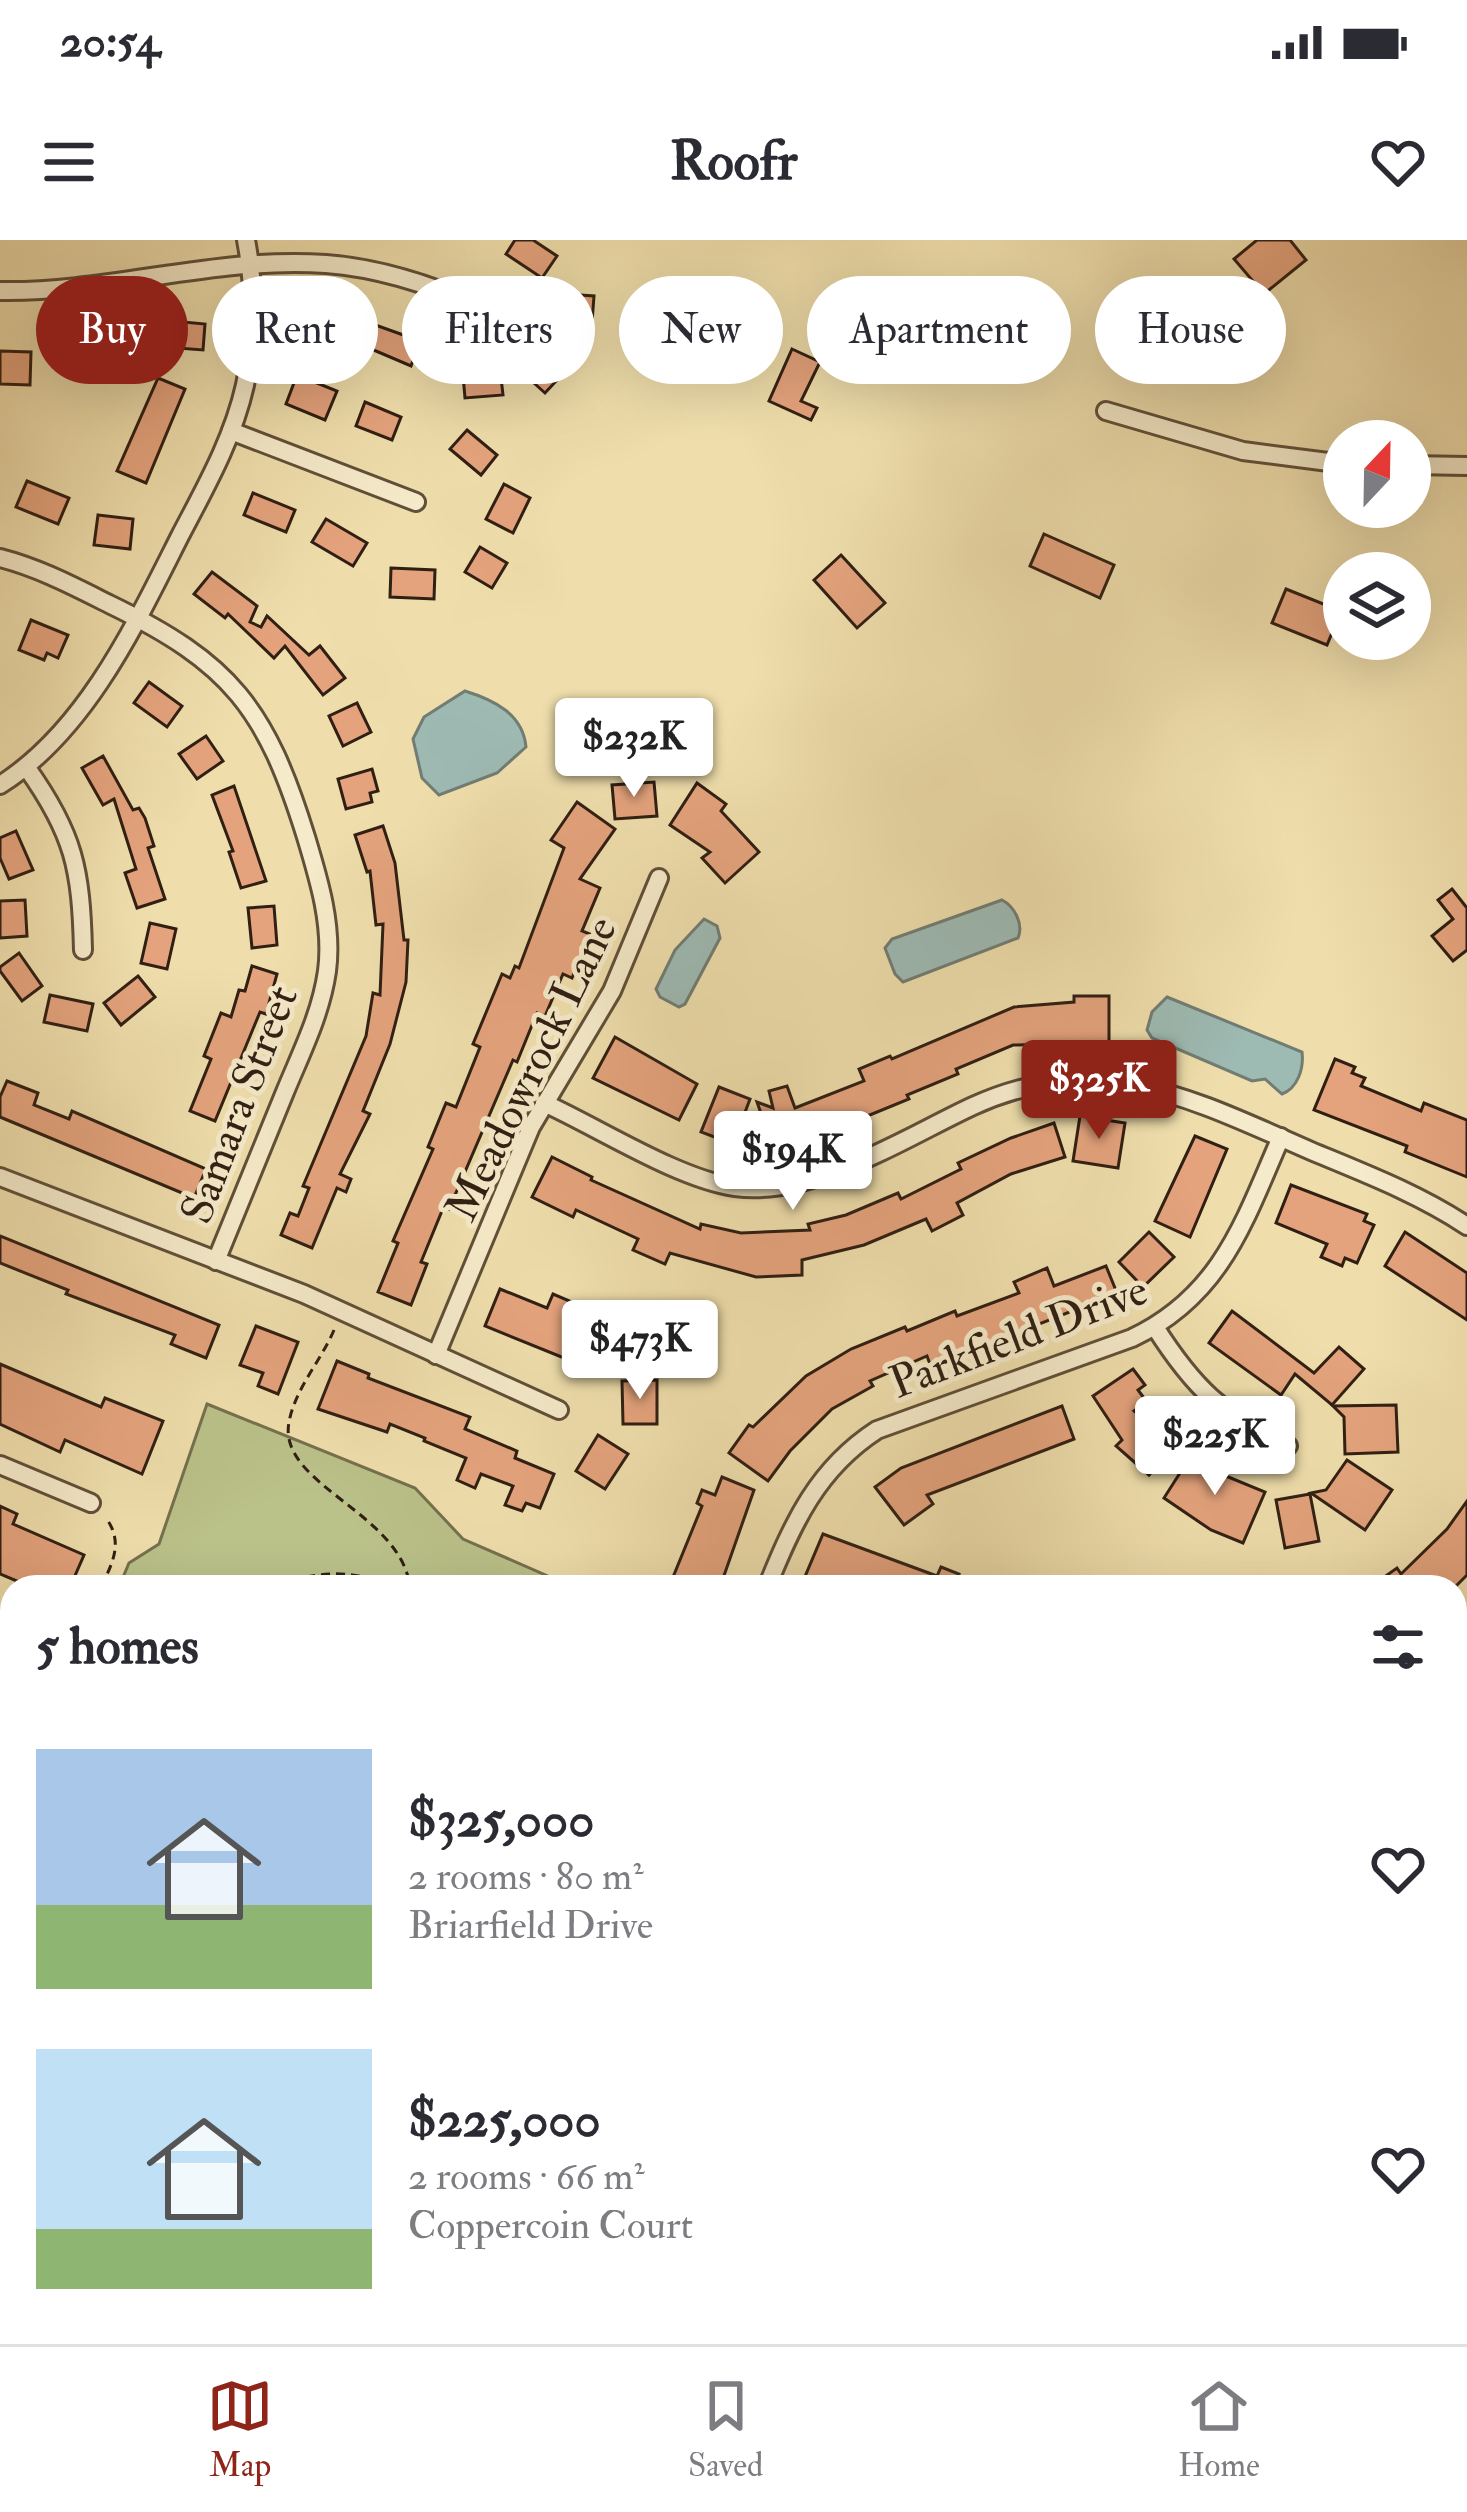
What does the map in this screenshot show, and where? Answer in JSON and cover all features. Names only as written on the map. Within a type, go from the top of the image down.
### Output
[{"type":"street","points":[[0,785],[27,768],[84,704],[138,618],[231,431],[249,364],[253,309],[246,240]]},
{"type":"street","points":[[0,291],[320,263],[402,278]]},
{"type":"street","points":[[1106,411],[1243,452],[1323,462]]},
{"type":"street","points":[[231,431],[416,502]]},
{"type":"street","points":[[1431,465],[1467,466]]},
{"type":"street","name":"Samara Street","points":[[0,558],[32,566],[201,655],[262,725],[289,784],[320,881],[327,971],[315,1020],[216,1261]]},
{"type":"street","points":[[27,768],[64,826],[77,861],[83,950]]},
{"type":"street","name":"Meadowrock Lane","points":[[436,1355],[544,1103],[612,991],[659,878]]},
{"type":"street","points":[[544,1103],[695,1176],[751,1188],[792,1182],[873,1157],[991,1099],[1064,1081],[1111,1081],[1162,1089],[1281,1137],[1418,1197],[1467,1226]]},
{"type":"street","name":"Parkfield Drive","points":[[772,1575],[800,1509],[828,1470],[858,1442],[898,1419],[1155,1327],[1194,1296],[1224,1260],[1281,1137]]},
{"type":"street","points":[[0,1177],[319,1300],[559,1410]]},
{"type":"street","points":[[1155,1327],[1207,1397],[1249,1428],[1288,1446]]},
{"type":"street","points":[[0,1465],[91,1503]]},
{"type":"path","points":[[335,1328],[291,1416],[292,1450],[302,1467],[387,1536],[406,1575]]},
{"type":"path","points":[[106,1575],[116,1551],[108,1521]]},
{"type":"green space","points":[[207,1404],[415,1488],[463,1539],[546,1575],[124,1575],[129,1563],[159,1544]]},
{"type":"water","points":[[465,691],[513,717],[526,747],[497,773],[439,795],[422,778],[413,739],[424,717]]},
{"type":"water","points":[[1002,900],[1017,916],[1018,938],[903,982],[895,974],[885,948],[892,939]]},
{"type":"water","points":[[704,919],[717,926],[720,938],[685,1004],[679,1007],[660,997],[656,989],[675,950]]},
{"type":"water","points":[[1167,997],[1302,1052],[1296,1082],[1282,1094],[1265,1079],[1252,1081],[1152,1038],[1147,1030],[1152,1012]]},
{"type":"building","points":[[515,240],[533,240],[557,256],[539,276],[506,254]]},
{"type":"building","points":[[1257,240],[1290,240],[1306,260],[1286,276],[1249,276],[1234,259]]},
{"type":"building","points":[[188,322],[205,324],[203,350],[188,349]]},
{"type":"building","points":[[378,326],[402,335],[402,362],[378,352]]},
{"type":"building","points":[[792,349],[807,356],[809,384],[801,401],[817,408],[811,420],[769,401],[777,384],[783,384],[783,369]]},
{"type":"building","points":[[0,351],[31,352],[30,385],[0,384]]},
{"type":"building","points":[[155,384],[185,389],[146,483],[117,471]]},
{"type":"building","points":[[294,384],[320,384],[337,391],[325,420],[286,404]]},
{"type":"building","points":[[464,384],[502,384],[503,395],[465,398]]},
{"type":"building","points":[[365,402],[401,417],[392,440],[356,426]]},
{"type":"building","points":[[467,430],[497,455],[481,475],[450,449]]},
{"type":"building","points":[[27,481],[69,498],[58,524],[16,507]]},
{"type":"building","points":[[504,484],[530,498],[513,533],[486,519]]},
{"type":"building","points":[[253,493],[295,510],[286,532],[244,515]]},
{"type":"building","points":[[98,515],[133,519],[130,549],[94,545]]},
{"type":"building","points":[[326,519],[367,543],[353,566],[312,542]]},
{"type":"building","points":[[1044,534],[1114,565],[1100,598],[1030,566]]},
{"type":"building","points":[[480,547],[507,563],[492,588],[465,572]]},
{"type":"building","points":[[841,555],[885,603],[857,628],[814,580]]},
{"type":"building","points":[[391,568],[435,570],[434,599],[390,597]]},
{"type":"building","points":[[212,572],[257,606],[250,622],[261,627],[267,616],[309,655],[320,646],[345,678],[323,695],[285,646],[274,658],[228,614],[225,618],[194,594]]},
{"type":"building","points":[[1286,589],[1323,604],[1323,643],[1272,623]]},
{"type":"building","points":[[31,620],[68,635],[58,658],[47,653],[44,660],[19,650]]},
{"type":"building","points":[[149,682],[182,706],[167,727],[134,703]]},
{"type":"building","points":[[357,703],[371,732],[343,746],[329,716]]},
{"type":"building","points":[[206,736],[223,761],[197,779],[179,754]]},
{"type":"building","points":[[103,756],[133,810],[139,808],[145,818],[154,846],[148,848],[165,899],[137,908],[125,873],[136,869],[114,799],[103,805],[82,768]]},
{"type":"building","points":[[372,769],[378,791],[370,793],[372,802],[346,809],[338,779]]},
{"type":"building","points":[[654,782],[657,816],[615,819],[612,785]]},
{"type":"building","points":[[697,783],[726,804],[721,811],[759,852],[725,883],[702,858],[710,852],[670,825]]},
{"type":"building","points":[[234,786],[266,881],[241,888],[212,795]]},
{"type":"building","points":[[577,802],[615,829],[580,879],[600,888],[582,931],[590,934],[572,978],[563,974],[545,1016],[537,1013],[517,1062],[513,1060],[449,1209],[444,1206],[421,1262],[427,1264],[411,1305],[378,1292],[398,1243],[393,1241],[433,1149],[428,1147],[446,1103],[456,1107],[480,1047],[473,1044],[502,974],[510,978],[515,966],[519,968],[564,848],[551,840]]},
{"type":"building","points":[[383,826],[395,863],[404,940],[408,940],[406,982],[390,1044],[363,1111],[370,1114],[340,1174],[351,1179],[346,1192],[337,1188],[312,1248],[281,1235],[290,1213],[298,1216],[309,1188],[303,1186],[366,1036],[373,993],[380,995],[383,924],[376,925],[370,871],[355,835]]},
{"type":"building","points":[[16,831],[33,870],[9,879],[0,858],[0,838]]},
{"type":"building","points":[[1452,889],[1467,908],[1467,950],[1453,961],[1432,936],[1453,919],[1438,900]]},
{"type":"building","points":[[25,900],[27,936],[0,938],[0,901]]},
{"type":"building","points":[[274,906],[277,945],[252,948],[248,908]]},
{"type":"building","points":[[150,923],[176,929],[167,969],[141,963]]},
{"type":"building","points":[[19,953],[42,986],[22,1001],[0,971]]},
{"type":"building","points":[[252,966],[277,974],[266,1014],[260,1012],[215,1121],[190,1111],[211,1059],[204,1056],[221,1013],[231,1017]]},
{"type":"building","points":[[138,976],[155,997],[121,1025],[104,1003]]},
{"type":"building","points":[[50,995],[93,1004],[87,1031],[44,1022]]},
{"type":"building","points":[[1074,996],[1109,996],[1109,1043],[1013,1045],[956,1069],[958,1074],[907,1095],[909,1099],[860,1119],[861,1123],[830,1135],[827,1127],[772,1145],[757,1102],[773,1108],[769,1091],[787,1086],[795,1108],[864,1081],[859,1069],[890,1056],[1014,1007],[1074,1002]]},
{"type":"building","points":[[615,1037],[697,1084],[679,1120],[593,1078]]},
{"type":"building","points":[[1335,1059],[1355,1067],[1352,1073],[1365,1078],[1361,1086],[1421,1111],[1424,1103],[1467,1120],[1467,1177],[1405,1152],[1407,1146],[1314,1110]]},
{"type":"building","points":[[7,1081],[38,1093],[34,1105],[69,1119],[72,1111],[206,1169],[194,1198],[0,1117],[0,1097]]},
{"type":"building","points":[[719,1087],[750,1099],[733,1144],[701,1132]]},
{"type":"building","points":[[1080,1116],[1125,1123],[1118,1168],[1073,1161]]},
{"type":"building","points":[[1054,1123],[1065,1157],[1011,1174],[957,1203],[963,1215],[932,1231],[926,1219],[864,1245],[802,1260],[802,1275],[756,1277],[670,1253],[665,1264],[633,1250],[638,1239],[576,1210],[573,1217],[532,1197],[552,1157],[591,1180],[700,1229],[701,1224],[741,1233],[810,1230],[808,1224],[846,1215],[898,1193],[901,1199],[961,1169],[958,1163]]},
{"type":"building","points":[[1195,1136],[1227,1149],[1190,1237],[1155,1221]]},
{"type":"building","points":[[1291,1185],[1367,1214],[1364,1221],[1374,1225],[1357,1263],[1345,1258],[1342,1266],[1321,1257],[1327,1244],[1276,1223]]},
{"type":"building","points":[[1149,1232],[1174,1257],[1143,1287],[1119,1262]]},
{"type":"building","points":[[1405,1232],[1467,1273],[1467,1320],[1385,1266]]},
{"type":"building","points":[[0,1236],[219,1325],[206,1358],[171,1344],[175,1335],[0,1263]]},
{"type":"building","points":[[1106,1266],[1119,1298],[1078,1313],[1077,1309],[931,1367],[927,1356],[870,1381],[873,1386],[832,1409],[768,1481],[729,1453],[749,1425],[753,1427],[806,1376],[851,1349],[905,1327],[907,1331],[1019,1293],[1014,1282],[1047,1268],[1054,1286]]},
{"type":"building","points":[[500,1289],[547,1308],[553,1294],[572,1302],[570,1308],[582,1314],[564,1358],[485,1326]]},
{"type":"building","points":[[1232,1311],[1314,1373],[1339,1347],[1364,1369],[1332,1405],[1295,1374],[1281,1395],[1209,1343]]},
{"type":"building","points":[[614,1316],[645,1343],[620,1371],[589,1343]]},
{"type":"building","points":[[256,1326],[298,1342],[278,1394],[258,1386],[263,1373],[240,1365]]},
{"type":"building","points":[[337,1361],[369,1374],[368,1378],[470,1417],[465,1429],[517,1451],[515,1458],[554,1474],[540,1508],[526,1503],[522,1511],[505,1505],[513,1486],[481,1474],[475,1488],[457,1480],[466,1458],[425,1438],[390,1424],[387,1432],[318,1409]]},
{"type":"building","points":[[0,1364],[101,1407],[105,1398],[163,1421],[142,1474],[65,1440],[60,1452],[0,1424]]},
{"type":"building","points":[[1133,1369],[1145,1385],[1138,1390],[1147,1402],[1134,1411],[1174,1446],[1149,1475],[1116,1446],[1122,1440],[1093,1396]]},
{"type":"building","points":[[657,1380],[657,1424],[623,1424],[622,1381]]},
{"type":"building","points":[[1396,1405],[1398,1452],[1345,1454],[1344,1417],[1333,1406]]},
{"type":"building","points":[[1062,1406],[1074,1439],[927,1495],[933,1504],[904,1525],[875,1487],[901,1468]]},
{"type":"building","points":[[598,1435],[628,1454],[605,1489],[576,1471]]},
{"type":"building","points":[[1194,1451],[1224,1469],[1221,1474],[1265,1492],[1243,1543],[1211,1530],[1164,1498]]},
{"type":"building","points":[[1347,1460],[1392,1490],[1365,1530],[1311,1493],[1326,1490]]},
{"type":"building","points":[[722,1477],[754,1490],[724,1575],[674,1575],[702,1506],[697,1503],[702,1490],[715,1495]]},
{"type":"building","points":[[1310,1494],[1319,1541],[1285,1548],[1276,1500]]},
{"type":"building","points":[[1467,1501],[1467,1575],[1387,1575],[1397,1568],[1401,1574],[1447,1529]]},
{"type":"building","points":[[0,1506],[17,1514],[13,1524],[84,1555],[75,1575],[0,1574]]},
{"type":"building","points":[[823,1534],[934,1575],[806,1575]]},
{"type":"building","points":[[941,1567],[959,1575],[937,1575]]}]
